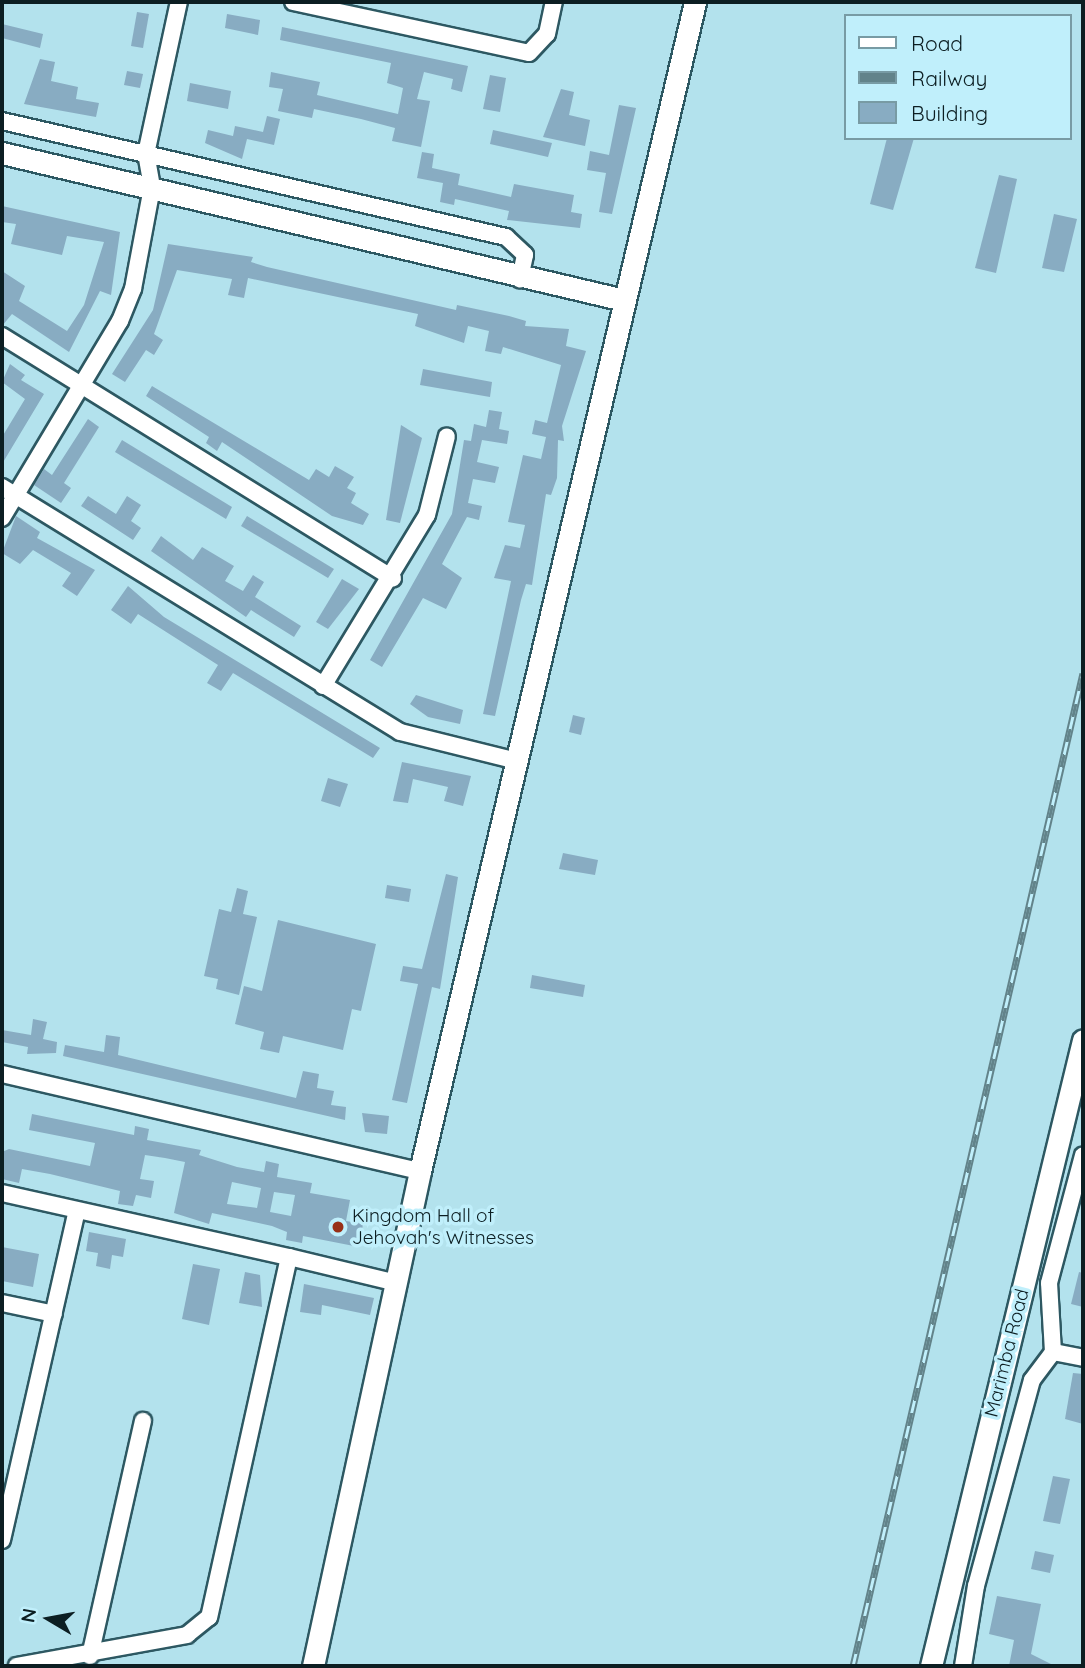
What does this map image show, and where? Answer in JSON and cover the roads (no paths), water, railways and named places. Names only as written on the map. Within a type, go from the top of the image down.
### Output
[{"type":"street","points":[[2,518],[9,491],[126,306],[152,187],[146,154],[179,2]]},
{"type":"street","points":[[293,2],[529,53],[543,43],[554,2]]},
{"type":"street","points":[[313,1666],[420,1171],[695,2]]},
{"type":"street","points":[[2,121],[506,237],[525,255],[520,279]]},
{"type":"street","points":[[2,153],[152,187],[520,279],[624,300]]},
{"type":"street","points":[[2,336],[393,578]]},
{"type":"street","points":[[323,685],[393,578],[427,515],[447,436]]},
{"type":"street","points":[[9,491],[323,685],[413,737],[517,761]]},
{"type":"street","name":"Marimba Road","points":[[931,1666],[1083,1040]]},
{"type":"street","points":[[2,1074],[420,1171]]},
{"type":"street","points":[[963,1666],[976,1586],[1032,1380],[1053,1352],[1049,1283],[1083,1154]]},
{"type":"street","points":[[2,1194],[397,1283]]},
{"type":"street","points":[[2,1540],[77,1212]]},
{"type":"street","points":[[17,1666],[90,1656],[187,1635],[209,1617],[289,1257]]},
{"type":"street","points":[[2,1303],[54,1314]]},
{"type":"street","points":[[1053,1352],[1083,1359]]},
{"type":"street","points":[[90,1656],[143,1421]]},
{"type":"railway","points":[[853,1666],[1083,673]]},
{"type":"place","name":"Kingdom Hall of Jehovah's Witnesses","points":[[338,1227]]}]
